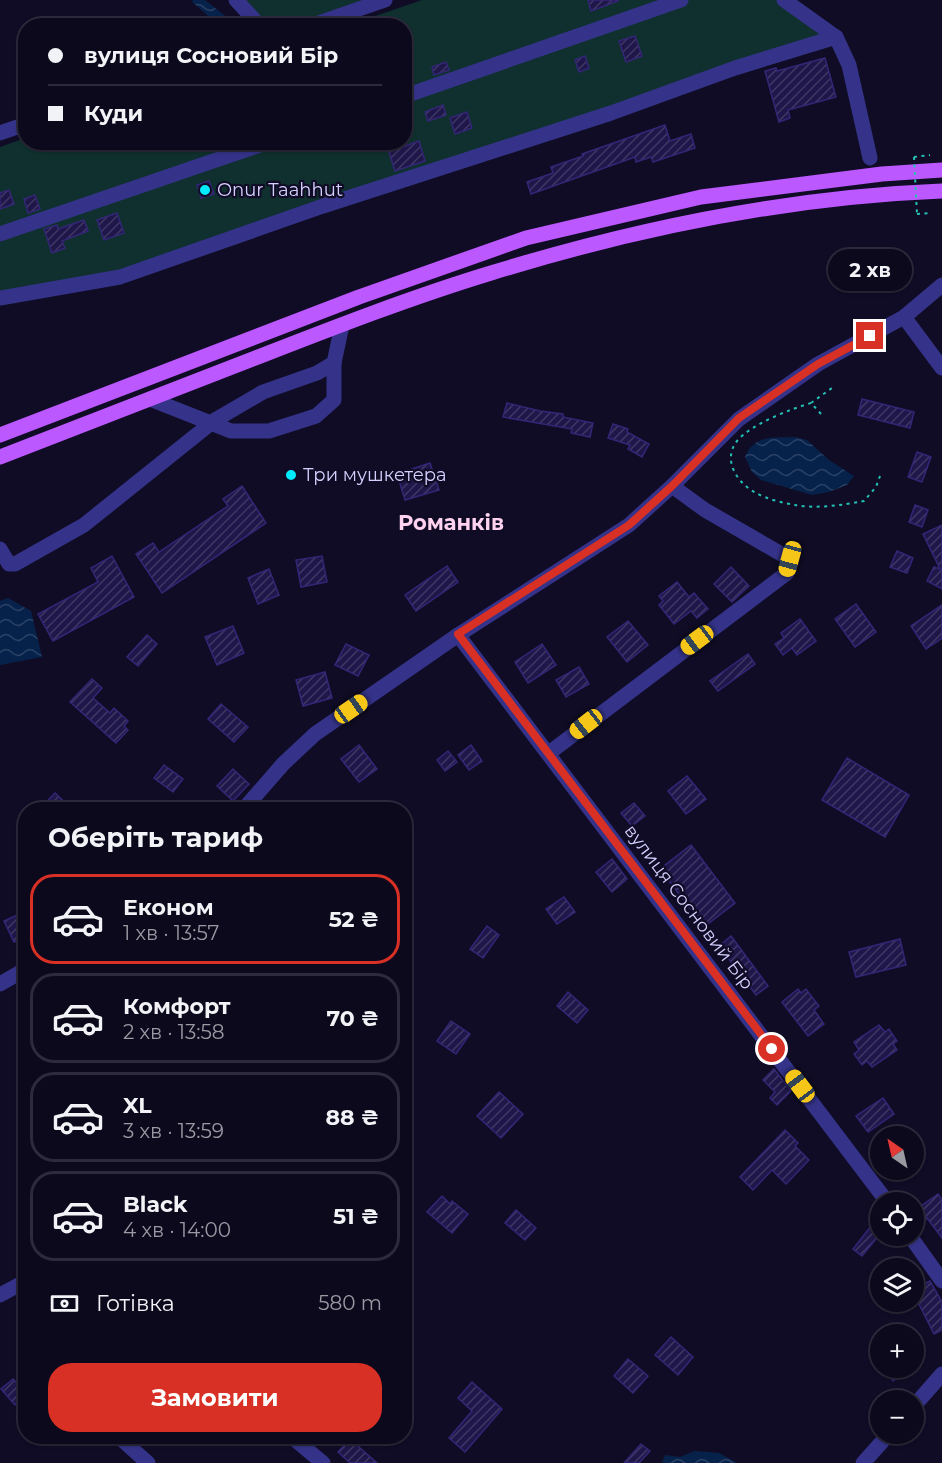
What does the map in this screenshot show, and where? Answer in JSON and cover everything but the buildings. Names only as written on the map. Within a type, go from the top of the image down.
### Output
[{"type":"main road","points":[[0,435],[359,297],[526,238],[701,197],[882,174],[942,170]]},
{"type":"main road","points":[[0,457],[342,325],[489,273],[616,238],[691,221],[782,206],[942,191]]},
{"type":"main road","points":[[926,192],[936,208]]},
{"type":"street","points":[[236,0],[253,18]]},
{"type":"street","points":[[333,18],[385,0]]},
{"type":"street","points":[[412,94],[681,0]]},
{"type":"street","points":[[784,0],[836,37],[849,65],[870,158]]},
{"type":"street","points":[[0,298],[120,277],[323,206],[611,113],[735,68],[836,37]]},
{"type":"street","points":[[0,133],[18,127]]},
{"type":"street","points":[[0,234],[245,150]]},
{"type":"street","points":[[250,802],[283,764],[315,734],[458,634],[629,525],[672,486],[739,418],[818,364],[904,317],[942,285]]},
{"type":"street","points":[[904,317],[942,368]]},
{"type":"street","points":[[150,399],[231,431],[269,431],[316,416],[334,400],[334,363],[342,325]]},
{"type":"street","points":[[0,549],[9,564],[15,564],[77,530],[211,423],[263,392],[317,373],[334,363]]},
{"type":"street","points":[[549,753],[787,573],[790,559],[705,510],[672,486]]},
{"type":"street","name":"вулиця Сосновий Бір","points":[[458,634],[880,1192]]},
{"type":"street","points":[[0,984],[18,974]]},
{"type":"street","points":[[917,1246],[942,1281]]},
{"type":"street","points":[[0,1295],[18,1285]]},
{"type":"street","points":[[924,1395],[942,1374]]},
{"type":"street","points":[[127,1444],[148,1463]]},
{"type":"street","points":[[300,1444],[319,1462]]},
{"type":"street","points":[[863,1463],[880,1444]]},
{"type":"path","points":[[930,155],[914,157],[916,214],[936,208]]},
{"type":"path","points":[[831,388],[811,403],[782,413],[738,440],[730,455],[732,469],[743,484],[756,493],[797,506],[823,506],[864,501],[876,487],[880,476]]},
{"type":"path","points":[[811,403],[821,414]]},
{"type":"green space","points":[[236,0],[385,0],[333,18],[253,18]]},
{"type":"green space","points":[[422,0],[784,0],[836,37],[120,277],[0,301],[0,147],[18,141],[18,150],[412,150],[412,18],[369,18]]},
{"type":"water","points":[[193,0],[205,0],[228,18],[211,18],[192,2]]},
{"type":"water","points":[[796,437],[807,440],[829,460],[854,476],[847,485],[812,495],[761,480],[752,472],[745,457],[754,444],[766,439]]},
{"type":"water","points":[[8,598],[31,611],[42,657],[0,665],[0,601]]},
{"type":"water","points":[[695,1451],[719,1453],[737,1463],[662,1463],[665,1455],[680,1457]]},
{"type":"place","name":"Onur Taahhut","points":[[205,190]]},
{"type":"place","name":"Три мушкетера","points":[[291,475]]},
{"type":"district","name":"Романків","points":[[451,523]]},
{"type":"route","points":[[772,1049],[458,634],[629,525],[672,486],[739,418],[818,364],[870,336]]}]
